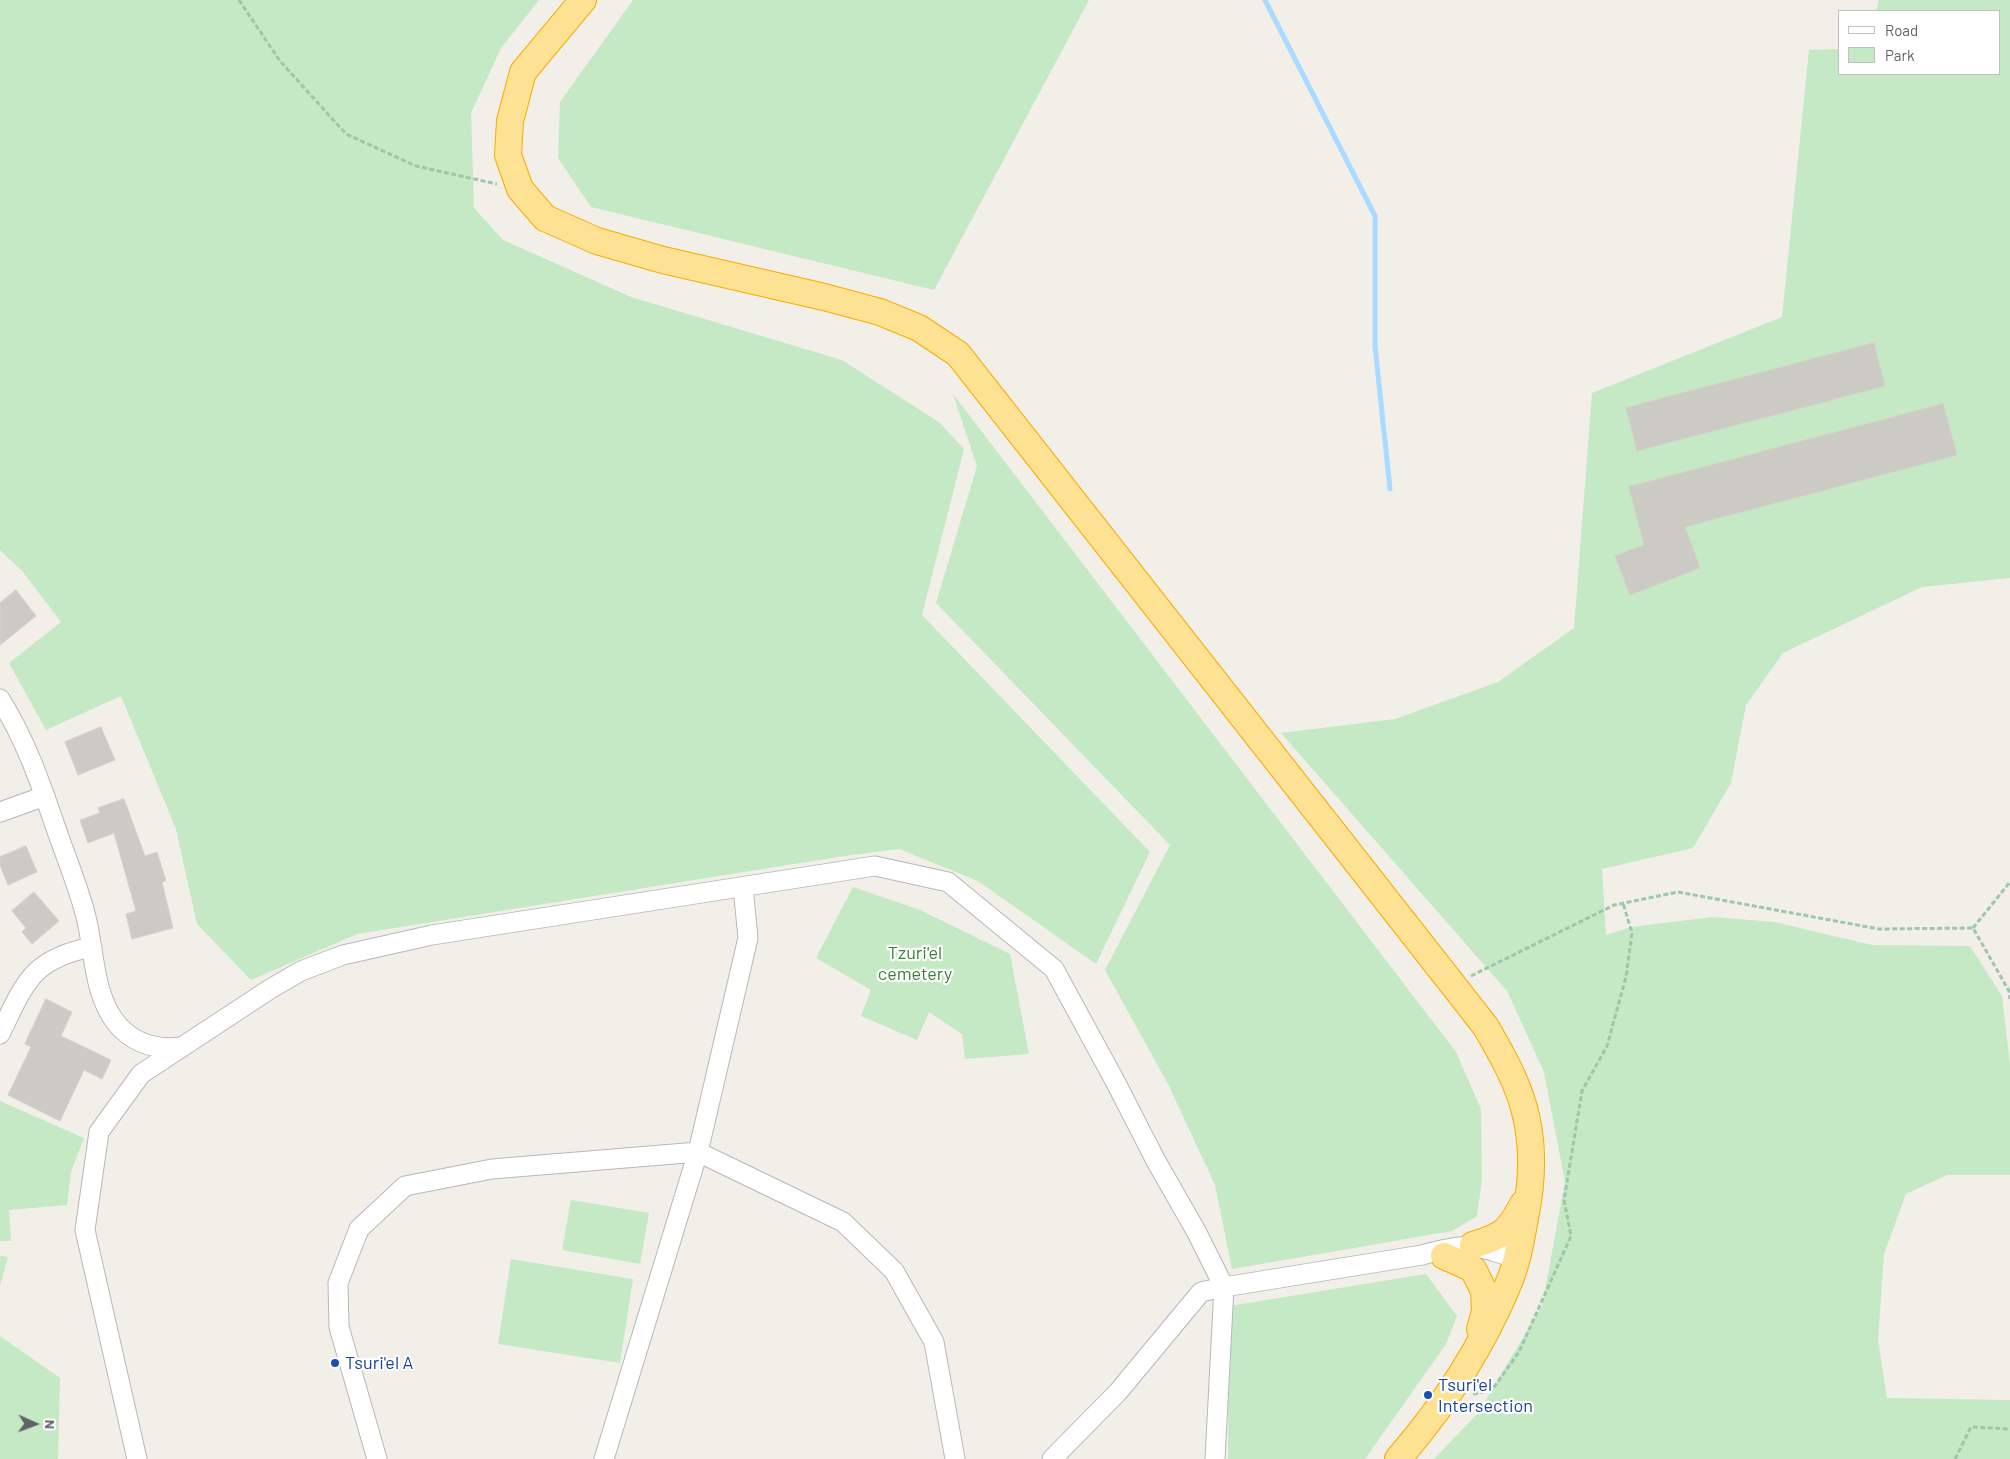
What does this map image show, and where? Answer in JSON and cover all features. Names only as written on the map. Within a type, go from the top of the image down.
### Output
[{"type":"highway","points":[[583,0],[523,72],[510,121],[508,155],[520,189],[545,218],[597,241],[663,260],[824,297],[880,312],[919,328],[958,354],[1486,1027],[1510,1068],[1526,1116],[1532,1170],[1530,1190],[1516,1259],[1508,1286],[1486,1331],[1454,1384],[1424,1428],[1398,1459]]},
{"type":"highway","points":[[1473,1245],[1495,1238],[1511,1226],[1530,1190]]},
{"type":"highway","points":[[1433,1255],[1473,1269],[1484,1291],[1485,1311],[1474,1351]]},
{"type":"street","points":[[0,699],[27,748],[45,796],[85,913],[99,986],[106,1007],[118,1025],[134,1039],[148,1046],[166,1049],[181,1047]]},
{"type":"street","points":[[0,812],[45,796]]},
{"type":"street","points":[[137,1459],[85,1230],[98,1132],[141,1074],[239,1008],[301,971],[343,955],[432,935],[875,866],[948,882],[1054,969],[1156,1161],[1196,1231],[1224,1287],[1215,1459]]},
{"type":"street","points":[[604,1459],[698,1152],[748,938],[743,887]]},
{"type":"street","points":[[0,1034],[22,988],[44,964],[69,952],[92,947]]},
{"type":"street","points":[[377,1459],[339,1327],[338,1283],[359,1229],[405,1186],[492,1169],[698,1152],[844,1222],[894,1271],[934,1342],[955,1459]]},
{"type":"street","points":[[1433,1255],[1450,1247],[1473,1245],[1516,1259]]},
{"type":"street","points":[[1052,1459],[1118,1392],[1201,1292],[1433,1255],[1516,1259]]},
{"type":"path","points":[[239,0],[280,61],[346,134],[416,166],[520,189]]},
{"type":"path","points":[[1453,985],[1614,905],[1678,892],[1879,930],[1973,928],[2010,882]]},
{"type":"path","points":[[1454,1384],[1472,1394],[1492,1390],[1519,1352],[1571,1236],[1564,1200],[1582,1091],[1607,1046],[1626,977],[1632,933],[1623,903]]},
{"type":"path","points":[[1973,928],[2009,991],[2010,998]]},
{"type":"path","points":[[1955,1459],[1972,1426],[2010,1429]]},
{"type":"green space","points":[[0,0],[539,0],[501,48],[471,113],[474,208],[503,240],[631,297],[842,360],[940,423],[964,449],[922,615],[1150,852],[1096,964],[978,881],[899,849],[844,856],[357,934],[251,980],[197,924],[176,829],[121,696],[46,730],[9,663],[61,622],[23,572],[0,550]]},
{"type":"green space","points":[[633,0],[1089,0],[934,290],[591,207],[558,158],[560,102]]},
{"type":"green space","points":[[1879,0],[2010,0],[2010,578],[1922,587],[1783,653],[1746,705],[1731,783],[1693,848],[1602,869],[1606,935],[1631,927],[1713,917],[1774,922],[1872,945],[1970,946],[2002,996],[2010,1065],[2010,1175],[1947,1175],[1906,1194],[1884,1254],[1878,1340],[1887,1398],[2010,1400],[2010,1459],[1434,1459],[1478,1413],[1542,1306],[1565,1182],[1544,1072],[1507,991],[1281,733],[1395,719],[1498,682],[1574,628],[1592,393],[1782,317],[1809,50],[1838,49],[1838,75],[2000,75],[2000,10],[1876,10]]},
{"type":"green space","points":[[953,394],[1456,1052],[1481,1109],[1482,1179],[1477,1216],[1452,1231],[1232,1269],[1215,1185],[1168,1084],[1105,970],[1170,845],[936,603],[977,466]]},
{"type":"green space","name":"Tzuri'el cemetery","points":[[853,887],[920,910],[1010,954],[1029,1054],[965,1059],[962,1034],[929,1012],[917,1040],[861,1016],[871,990],[816,958]]},
{"type":"green space","points":[[0,1101],[84,1138],[71,1172],[67,1205],[9,1210],[11,1241],[0,1241]]},
{"type":"green space","points":[[571,1200],[649,1213],[640,1264],[562,1250]]},
{"type":"green space","points":[[0,1256],[8,1257],[0,1286]]},
{"type":"green space","points":[[511,1259],[633,1279],[620,1363],[498,1344]]},
{"type":"green space","points":[[1426,1274],[1457,1316],[1446,1344],[1365,1459],[1228,1459],[1229,1306]]},
{"type":"green space","points":[[0,1336],[60,1378],[58,1459],[0,1459]]},
{"type":"building","points":[[1874,343],[1885,386],[1637,451],[1626,408]]},
{"type":"building","points":[[1943,404],[1957,455],[1685,527],[1700,568],[1630,595],[1615,556],[1644,545],[1629,487]]},
{"type":"building","points":[[16,590],[36,616],[0,645],[0,603]]},
{"type":"building","points":[[101,727],[115,760],[78,775],[65,742]]},
{"type":"building","points":[[124,799],[145,856],[157,852],[166,881],[162,882],[173,928],[132,939],[126,914],[136,911],[114,833],[88,843],[80,820],[100,813],[98,808]]},
{"type":"building","points":[[26,846],[37,872],[8,885],[0,865],[0,857]]},
{"type":"building","points":[[34,892],[59,921],[32,944],[22,932],[26,928],[12,911]]},
{"type":"building","points":[[46,999],[72,1012],[61,1036],[111,1060],[102,1079],[84,1070],[60,1121],[8,1095],[31,1047],[25,1044]]},
{"type":"waterway","points":[[1265,0],[1375,216],[1375,346],[1390,489]]},
{"type":"place","name":"Tsuri'el A","points":[[335,1363]]},
{"type":"place","name":"Tsuri'el Intersection","points":[[1428,1395]]}]
